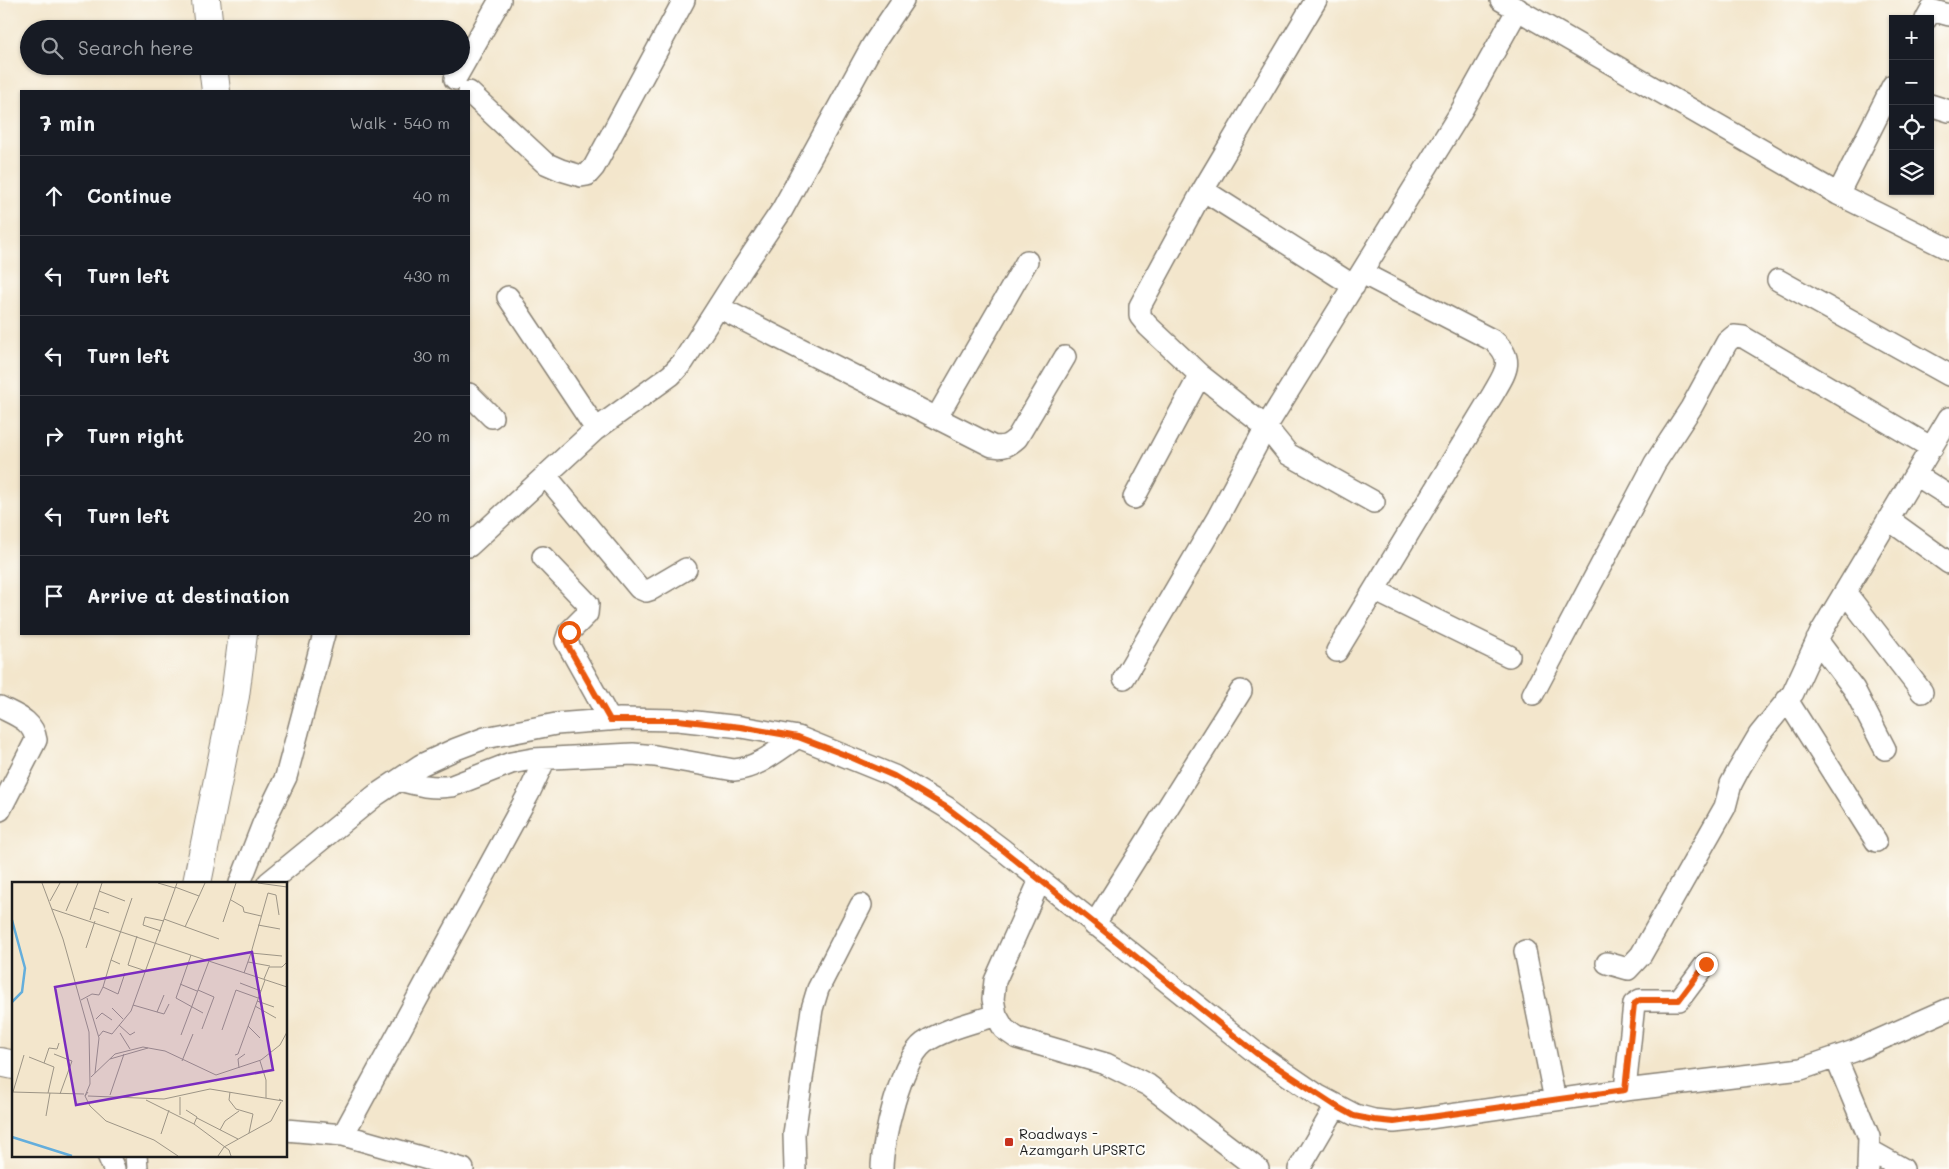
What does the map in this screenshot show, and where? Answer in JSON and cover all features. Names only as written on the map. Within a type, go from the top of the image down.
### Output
[{"type":"highway","points":[[206,0],[208,20]]},
{"type":"highway","points":[[214,75],[216,90]]},
{"type":"highway","points":[[197,882],[235,696],[243,635]]},
{"type":"street","points":[[470,66],[500,0]]},
{"type":"street","points":[[470,97],[545,163],[581,176],[587,175],[594,167],[684,0]]},
{"type":"street","points":[[1316,0],[1203,190],[1139,311],[1140,316],[1148,326],[1200,375],[1266,427],[1294,458],[1374,502]]},
{"type":"street","points":[[470,545],[596,429],[671,375],[692,350],[782,210],[895,2]]},
{"type":"street","points":[[1124,678],[1218,517],[1266,427],[1459,115],[1510,5],[1838,194],[1949,250]]},
{"type":"street","points":[[460,88],[466,75]]},
{"type":"street","points":[[1838,194],[1889,95]]},
{"type":"street","points":[[1934,106],[1949,111]]},
{"type":"street","points":[[1203,190],[1358,279],[1494,341],[1503,348],[1507,356],[1507,366],[1503,376],[1337,652]]},
{"type":"street","points":[[937,417],[1027,261]]},
{"type":"street","points":[[1778,280],[1949,375]]},
{"type":"street","points":[[508,297],[596,429]]},
{"type":"street","points":[[718,307],[992,446],[1008,446],[1017,438],[1065,357]]},
{"type":"street","points":[[1533,694],[1655,463],[1686,416],[1727,342],[1734,336],[1743,337],[1932,448]]},
{"type":"street","points":[[1134,498],[1200,375]]},
{"type":"street","points":[[470,395],[492,417]]},
{"type":"street","points":[[1607,963],[1628,969],[1641,955],[1725,807],[1731,784],[1739,769],[1759,735],[1793,693],[1817,640],[1949,418]]},
{"type":"street","points":[[1916,475],[1949,496]]},
{"type":"street","points":[[546,476],[639,588],[646,591],[652,590],[686,570]]},
{"type":"street","points":[[1888,520],[1949,563]]},
{"type":"street","points":[[542,557],[588,604],[587,614],[569,632],[566,641],[610,720]]},
{"type":"street","points":[[1374,590],[1509,656]]},
{"type":"street","points":[[1845,592],[1922,692]]},
{"type":"street","points":[[240,882],[263,824],[286,777],[324,635]]},
{"type":"street","points":[[1817,640],[1854,689],[1886,749]]},
{"type":"street","points":[[1094,925],[1241,691]]},
{"type":"street","points":[[1787,700],[1876,841]]},
{"type":"street","points":[[0,707],[25,720],[31,726],[36,740],[3,798]]},
{"type":"street","points":[[269,882],[376,795],[422,765],[456,749],[485,738],[556,724],[610,720],[678,720],[741,727],[798,737],[894,776],[946,807],[1256,1053],[1354,1116],[1394,1122],[1625,1090],[1800,1069],[1836,1058],[1949,1009]]},
{"type":"street","points":[[399,780],[429,788],[440,788],[452,786],[522,760],[633,754],[734,770],[744,769],[755,765],[798,737]]},
{"type":"street","points":[[343,1135],[529,793],[545,759]]},
{"type":"street","points":[[1040,880],[995,981],[993,999],[996,1015],[1004,1029],[1017,1038],[1106,1064],[1148,1085],[1258,1169]]},
{"type":"street","points":[[795,1169],[794,1134],[812,1009],[818,989],[861,905]]},
{"type":"street","points":[[1525,951],[1555,1100]]},
{"type":"street","points":[[1625,1090],[1634,1004],[1640,1000],[1679,1000],[1706,964]]},
{"type":"street","points":[[882,1169],[892,1107],[916,1051],[933,1038],[996,1015]]},
{"type":"street","points":[[1836,1058],[1865,1124],[1869,1137],[1869,1159],[1903,1169]]},
{"type":"street","points":[[1299,1169],[1336,1106]]},
{"type":"street","points":[[288,1130],[343,1135],[463,1169]]},
{"type":"street","points":[[108,1156],[114,1169]]},
{"type":"street","points":[[136,1156],[137,1169]]},
{"type":"place","name":"Roadways - Azamgarh UPSRTC","points":[[1009,1142]]},
{"type":"route","points":[[569,632],[566,641],[568,646],[610,720],[678,720],[741,727],[798,737],[894,776],[946,807],[1003,850],[1094,925],[1256,1053],[1317,1095],[1354,1116],[1394,1122],[1625,1090],[1634,1004],[1640,1000],[1679,1000],[1706,964]]}]
